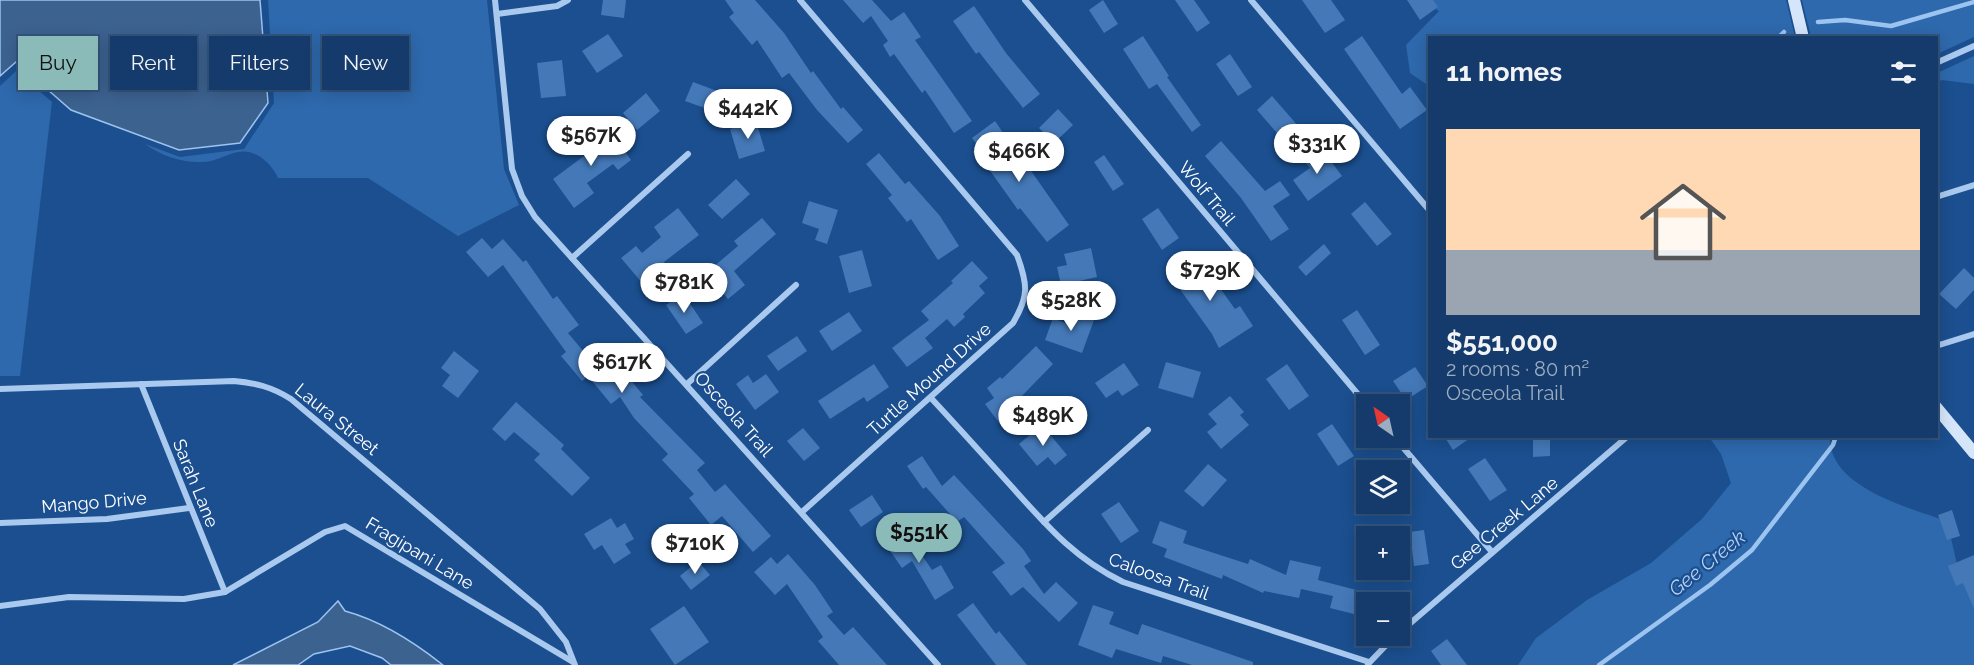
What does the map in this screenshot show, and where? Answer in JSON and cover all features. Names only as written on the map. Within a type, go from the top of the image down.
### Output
[{"type":"street","name":"Osceola Trail","points":[[495,0],[512,169],[522,196],[535,217],[938,665]]},
{"type":"street","points":[[497,14],[557,6],[568,0]]},
{"type":"street","name":"Turtle Mound Drive","points":[[800,0],[1017,255],[1026,281],[1024,304],[1013,323],[802,512]]},
{"type":"street","name":"Wolf Trail","points":[[1025,0],[1358,394]]},
{"type":"street","points":[[1251,0],[1428,209]]},
{"type":"street","points":[[1794,0],[1803,36]]},
{"type":"street","points":[[1938,62],[1974,46]]},
{"type":"street","points":[[572,258],[688,154]]},
{"type":"street","points":[[1938,196],[1974,185]]},
{"type":"street","points":[[687,384],[796,285]]},
{"type":"street","points":[[1938,345],[1974,334]]},
{"type":"street","name":"Laura Street","points":[[0,389],[234,381],[257,383],[291,399],[540,609],[561,634],[575,664]]},
{"type":"street","name":"Sarah Lane","points":[[141,384],[189,508],[225,592]]},
{"type":"street","name":"Caloosa Trail","points":[[931,398],[1074,554],[1096,570],[1123,582],[1369,664]]},
{"type":"street","points":[[1938,408],[1974,453]]},
{"type":"street","points":[[1044,522],[1148,430]]},
{"type":"street","name":"Gee Creek Lane","points":[[1410,623],[1624,438]]},
{"type":"street","points":[[1404,448],[1492,552]]},
{"type":"street","name":"Mango Drive","points":[[0,523],[107,519],[189,508]]},
{"type":"street","name":"Fragipani Lane","points":[[0,606],[69,597],[184,599],[225,592],[325,532],[345,526],[575,664]]},
{"type":"street","points":[[1369,664],[1386,646]]},
{"type":"shaded area","points":[[0,0],[260,0],[263,36],[209,36],[209,90],[267,90],[268,103],[240,143],[179,150],[71,110],[48,90],[98,90],[98,36],[18,36],[18,64],[16,62],[0,76]]},
{"type":"shaded area","points":[[268,0],[487,0],[504,169],[519,205],[458,236],[368,178],[278,178],[272,167],[251,152],[238,152],[212,161],[195,162],[172,158],[145,144],[180,157],[244,149],[274,103],[273,90],[310,90],[310,36],[270,36]]},
{"type":"shaded area","points":[[1421,0],[1786,0],[1795,36],[1428,36],[1428,85],[1410,73],[1406,45],[1439,11]]},
{"type":"shaded area","points":[[1802,0],[1974,0],[1974,37],[1938,54],[1938,36],[1811,36]]},
{"type":"shaded area","points":[[1974,56],[1974,84],[1942,80],[1938,82],[1938,73]]},
{"type":"shaded area","points":[[16,71],[18,73],[18,90],[38,90],[52,102],[20,376],[0,376],[0,86]]},
{"type":"shaded area","points":[[1710,438],[1830,438],[1833,454],[1842,469],[1856,482],[1893,502],[1947,521],[1959,573],[1974,603],[1974,665],[1518,665],[1536,638],[1587,600],[1651,563],[1702,519],[1731,483],[1721,454]]},
{"type":"shaded area","points":[[338,601],[345,611],[372,620],[397,633],[443,665],[391,665],[382,658],[350,646],[314,654],[298,665],[233,665],[318,622]]},
{"type":"building","points":[[603,0],[626,0],[624,18],[601,15]]},
{"type":"building","points":[[725,0],[755,0],[784,33],[811,73],[813,71],[841,109],[843,107],[863,130],[848,143],[817,110],[789,73],[782,78],[757,40],[752,45],[729,17],[734,13]]},
{"type":"building","points":[[843,0],[872,0],[891,21],[904,12],[921,37],[915,40],[972,121],[954,133],[925,90],[922,93],[894,54],[890,57],[883,45],[888,41],[871,16],[863,23]]},
{"type":"building","points":[[1103,0],[1118,24],[1104,33],[1089,10]]},
{"type":"building","points":[[1175,0],[1194,0],[1210,23],[1197,32]]},
{"type":"building","points":[[1302,0],[1331,0],[1345,20],[1325,33]]},
{"type":"building","points":[[1407,0],[1433,0],[1438,7],[1420,20]]},
{"type":"building","points":[[974,6],[1006,53],[1040,94],[1023,108],[979,52],[976,54],[953,21]]},
{"type":"building","points":[[608,34],[623,56],[597,73],[582,51]]},
{"type":"building","points":[[1143,36],[1169,76],[1167,77],[1201,125],[1192,132],[1157,84],[1149,89],[1123,49]]},
{"type":"building","points":[[1362,36],[1402,94],[1410,87],[1427,110],[1400,129],[1344,49]]},
{"type":"building","points":[[1230,54],[1252,87],[1238,96],[1216,64]]},
{"type":"building","points":[[562,60],[566,96],[541,98],[537,63]]},
{"type":"building","points":[[693,82],[720,92],[713,111],[685,101]]},
{"type":"building","points":[[646,93],[660,111],[637,130],[623,113]]},
{"type":"building","points":[[1272,96],[1299,127],[1284,141],[1257,110]]},
{"type":"building","points":[[1058,109],[1073,125],[1054,143],[1039,128]]},
{"type":"building","points":[[756,121],[765,151],[739,159],[730,129]]},
{"type":"building","points":[[995,121],[1012,146],[1006,151],[1022,173],[1029,168],[1069,225],[1047,242],[1020,208],[1018,210],[986,165],[984,167],[973,152],[979,147],[972,138]]},
{"type":"building","points":[[607,127],[631,160],[618,170],[613,164],[587,183],[594,193],[574,208],[553,179],[588,153],[582,146]]},
{"type":"building","points":[[1221,141],[1265,191],[1280,181],[1290,195],[1273,206],[1289,229],[1271,241],[1241,198],[1205,156]]},
{"type":"building","points":[[1321,148],[1342,176],[1308,201],[1293,180],[1310,168],[1304,161]]},
{"type":"building","points":[[879,153],[905,184],[909,181],[940,216],[959,246],[938,260],[911,219],[907,222],[888,198],[892,195],[866,164]]},
{"type":"building","points":[[1104,155],[1124,184],[1113,191],[1094,162]]},
{"type":"building","points":[[736,179],[750,194],[722,219],[708,205]]},
{"type":"building","points":[[809,201],[838,210],[827,244],[815,240],[819,229],[802,223]]},
{"type":"building","points":[[1365,202],[1392,234],[1377,246],[1351,214]]},
{"type":"building","points":[[678,208],[699,235],[664,262],[665,264],[643,284],[621,258],[636,246],[642,253],[661,237],[654,227]]},
{"type":"building","points":[[1158,208],[1179,238],[1162,250],[1142,219]]},
{"type":"building","points":[[762,218],[776,234],[734,271],[745,285],[728,299],[706,273],[738,246],[734,241]]},
{"type":"building","points":[[482,238],[492,249],[503,239],[523,262],[526,260],[553,299],[557,296],[579,325],[568,333],[584,352],[592,346],[613,372],[620,367],[643,395],[640,397],[705,463],[697,470],[715,492],[725,484],[771,536],[753,552],[722,516],[711,525],[689,498],[694,494],[662,460],[668,454],[634,418],[620,397],[611,404],[588,376],[582,381],[561,356],[566,352],[503,265],[488,277],[466,252]]},
{"type":"building","points":[[1324,244],[1331,253],[1306,276],[1298,267]]},
{"type":"building","points":[[1091,248],[1097,277],[1061,285],[1057,267],[1067,265],[1064,254]]},
{"type":"building","points":[[862,250],[872,286],[849,293],[839,256]]},
{"type":"building","points":[[1196,255],[1235,309],[1240,306],[1253,326],[1219,348],[1212,334],[1169,274]]},
{"type":"building","points":[[972,261],[988,278],[979,286],[985,293],[963,314],[965,317],[954,327],[947,319],[925,338],[933,348],[907,367],[892,348],[929,320],[921,311],[953,283],[951,281]]},
{"type":"building","points":[[1964,268],[1974,278],[1974,290],[1956,309],[1939,294]]},
{"type":"building","points":[[683,293],[703,323],[686,334],[666,305]]},
{"type":"building","points":[[1357,310],[1380,345],[1365,355],[1342,320]]},
{"type":"building","points":[[1069,311],[1094,320],[1082,353],[1045,340],[1053,318],[1065,323]]},
{"type":"building","points":[[849,312],[862,331],[832,351],[819,331]]},
{"type":"building","points":[[797,336],[807,351],[778,371],[767,356]]},
{"type":"building","points":[[1036,346],[1053,364],[1018,400],[1023,406],[1000,424],[985,404],[994,398],[987,388],[1000,377],[1002,379]]},
{"type":"building","points":[[454,351],[479,371],[458,398],[442,386],[450,375],[441,368]]},
{"type":"building","points":[[1166,362],[1201,372],[1193,398],[1158,388]]},
{"type":"building","points":[[1124,363],[1139,385],[1122,396],[1118,390],[1106,398],[1095,383]]},
{"type":"building","points":[[874,364],[889,387],[867,402],[864,397],[830,419],[818,401]]},
{"type":"building","points":[[1287,364],[1309,396],[1289,410],[1266,379]]},
{"type":"building","points":[[1415,367],[1428,386],[1410,397],[1410,394],[1402,394],[1393,381]]},
{"type":"building","points":[[766,374],[779,392],[755,410],[736,384],[748,375],[753,383]]},
{"type":"building","points":[[1230,396],[1244,412],[1240,415],[1249,425],[1221,449],[1207,432],[1217,424],[1208,414]]},
{"type":"building","points":[[516,402],[564,445],[561,449],[590,478],[572,496],[534,460],[540,454],[514,432],[505,441],[492,429]]},
{"type":"building","points":[[1332,424],[1354,456],[1338,466],[1317,434]]},
{"type":"building","points":[[1042,425],[1067,455],[1055,465],[1048,457],[1037,466],[1019,444]]},
{"type":"building","points":[[803,428],[820,448],[804,461],[787,441]]},
{"type":"building","points":[[1445,438],[1470,438],[1453,450]]},
{"type":"building","points":[[1533,438],[1550,438],[1550,456],[1533,457]]},
{"type":"building","points":[[922,456],[942,486],[954,475],[1023,549],[1031,561],[1024,566],[1044,594],[1056,582],[1078,603],[1059,622],[1023,587],[1011,596],[992,572],[1005,563],[964,517],[957,522],[926,487],[923,489],[907,466]]},
{"type":"building","points":[[1485,458],[1507,490],[1490,501],[1468,469]]},
{"type":"building","points":[[1208,464],[1227,480],[1203,507],[1184,491]]},
{"type":"building","points":[[872,495],[883,512],[861,527],[849,510]]},
{"type":"building","points":[[1119,502],[1139,531],[1121,543],[1101,514]]},
{"type":"building","points":[[1952,510],[1960,536],[1947,540],[1938,515]]},
{"type":"building","points":[[611,518],[617,528],[625,523],[634,539],[625,544],[631,553],[614,564],[602,545],[594,550],[584,534]]},
{"type":"building","points":[[1160,521],[1187,531],[1183,543],[1248,564],[1250,559],[1286,575],[1290,560],[1321,567],[1318,580],[1364,592],[1356,592],[1356,614],[1330,608],[1333,596],[1301,589],[1299,598],[1264,591],[1263,593],[1223,575],[1222,579],[1164,557],[1167,549],[1152,543]]},
{"type":"building","points":[[904,529],[932,570],[941,565],[954,588],[935,600],[912,561],[902,568],[884,542]]},
{"type":"building","points":[[1424,530],[1429,564],[1414,566],[1410,532]]},
{"type":"building","points":[[788,554],[815,585],[833,612],[827,616],[844,635],[853,627],[887,665],[839,665],[818,641],[823,637],[787,584],[775,595],[754,572],[771,557],[777,564]]},
{"type":"building","points":[[1974,555],[1974,609],[1963,583],[1956,586],[1948,566]]},
{"type":"building","points":[[698,561],[710,575],[691,590],[680,576]]},
{"type":"building","points":[[973,603],[996,634],[999,631],[1027,665],[996,665],[957,615]]},
{"type":"building","points":[[1093,605],[1114,612],[1109,624],[1138,635],[1142,624],[1253,662],[1253,665],[1192,665],[1163,656],[1161,663],[1116,649],[1112,658],[1078,645]]},
{"type":"building","points":[[684,606],[709,642],[675,665],[650,629]]},
{"type":"building","points":[[1447,639],[1467,665],[1441,665],[1431,651]]},
{"type":"waterway","name":"Gee Creek","points":[[1818,22],[1845,20],[1891,26],[1974,2]]},
{"type":"waterway","name":"Gee Creek","points":[[1780,36],[1784,32]]},
{"type":"waterway","name":"Gee Creek","points":[[1599,665],[1710,585],[1752,550],[1833,445],[1835,438]]}]
